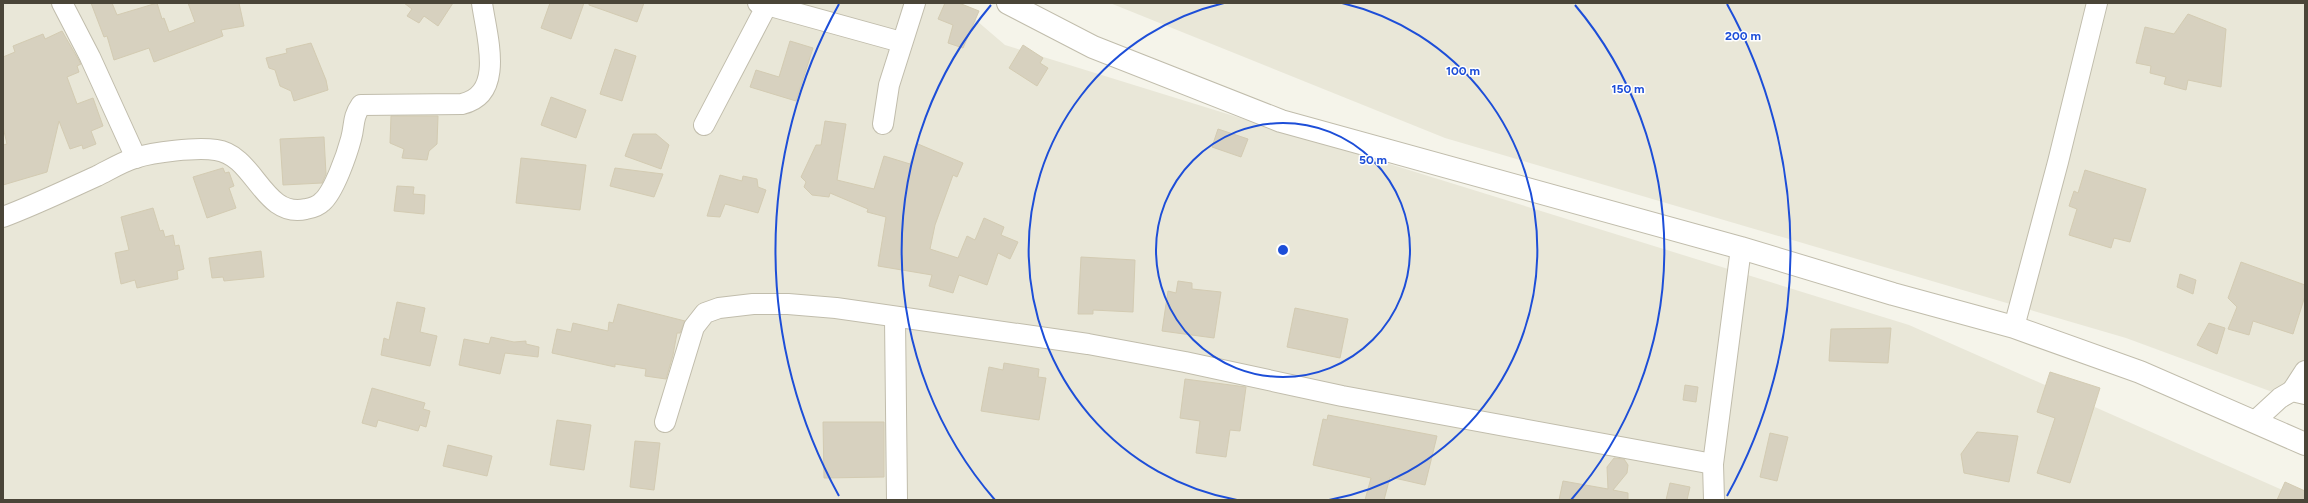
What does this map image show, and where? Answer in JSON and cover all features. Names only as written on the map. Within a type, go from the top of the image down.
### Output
[{"type":"street","points":[[62,3],[90,57],[136,158]]},
{"type":"street","points":[[3,217],[35,205],[136,158],[188,149],[226,151],[237,158],[273,201],[284,208],[299,211],[312,207],[323,202],[332,190],[351,138],[354,115],[361,105],[462,104],[474,101],[484,91],[490,67],[490,45],[482,3]]},
{"type":"street","points":[[883,124],[889,85],[901,42],[915,3]]},
{"type":"street","points":[[1008,3],[1093,47],[1281,121],[1741,248],[1893,294],[2014,327],[2140,372],[2305,444]]},
{"type":"street","points":[[2014,327],[2058,162],[2097,3]]},
{"type":"street","points":[[704,125],[762,4],[901,42]]},
{"type":"street","points":[[1714,500],[1713,464],[1741,248]]},
{"type":"street","points":[[665,422],[694,327],[705,313],[718,308],[753,304],[788,304],[836,308],[895,318],[1088,344],[1185,362],[1342,396],[1713,464]]},
{"type":"street","points":[[895,318],[897,500]]},
{"type":"street","points":[[2255,421],[2280,398],[2299,393],[2305,371]]},
{"type":"shaded area","points":[[3,3],[956,3],[1005,45],[1909,325],[2305,500],[3,500]]},
{"type":"shaded area","points":[[1110,3],[2305,3],[2305,404],[2126,338],[1445,138]]},
{"type":"building","points":[[91,3],[112,3],[117,15],[157,3],[162,19],[164,18],[169,32],[195,22],[188,3],[239,3],[244,26],[221,30],[223,36],[154,62],[149,48],[114,60],[107,36],[104,37]]},
{"type":"building","points":[[404,3],[453,3],[438,26],[424,16],[419,23],[407,16],[412,9]]},
{"type":"building","points":[[550,3],[584,3],[571,39],[541,28]]},
{"type":"building","points":[[589,3],[644,3],[637,22],[589,5]]},
{"type":"building","points":[[945,3],[959,3],[979,11],[963,48],[948,43],[953,25],[938,19]]},
{"type":"building","points":[[2188,14],[2226,29],[2221,87],[2188,80],[2186,90],[2164,84],[2166,77],[2150,73],[2151,66],[2136,63],[2145,27],[2174,34]]},
{"type":"building","points":[[62,31],[81,64],[77,66],[79,72],[67,77],[77,104],[93,98],[103,126],[91,131],[96,144],[83,149],[82,145],[70,149],[59,121],[47,172],[3,185],[3,145],[7,144],[3,127],[3,57],[15,52],[13,46],[43,34],[45,39]]},
{"type":"building","points":[[790,41],[813,48],[796,101],[750,87],[756,70],[779,77]]},
{"type":"building","points":[[311,43],[326,80],[328,90],[294,101],[291,91],[280,86],[275,70],[269,68],[266,58],[287,53],[286,49]]},
{"type":"building","points":[[1023,45],[1043,58],[1040,63],[1048,68],[1037,86],[1009,68]]},
{"type":"building","points":[[615,49],[636,56],[622,101],[600,94]]},
{"type":"building","points":[[551,97],[586,110],[576,138],[541,125]]},
{"type":"building","points":[[391,116],[438,116],[437,144],[429,151],[427,160],[402,158],[404,149],[390,143]]},
{"type":"building","points":[[825,121],[846,124],[837,180],[874,189],[884,156],[910,164],[918,144],[963,163],[957,177],[953,175],[935,225],[930,249],[958,258],[967,236],[975,240],[984,218],[1004,227],[1001,235],[1018,242],[1010,259],[998,253],[987,285],[959,275],[953,293],[929,286],[932,275],[878,266],[886,217],[867,212],[868,209],[830,193],[829,197],[812,195],[804,187],[806,182],[801,177],[816,145],[821,145]]},
{"type":"building","points":[[1218,129],[1248,139],[1241,157],[1212,147]]},
{"type":"building","points":[[633,134],[656,134],[669,145],[661,169],[625,156]]},
{"type":"building","points":[[324,137],[326,174],[322,183],[283,185],[280,139]]},
{"type":"building","points":[[521,158],[586,165],[580,210],[516,203]]},
{"type":"building","points":[[223,168],[225,173],[229,172],[234,186],[229,188],[236,208],[207,218],[193,177]]},
{"type":"building","points":[[615,168],[663,174],[654,197],[610,186]]},
{"type":"building","points":[[2085,170],[2146,189],[2130,242],[2114,238],[2111,248],[2069,235],[2077,209],[2069,206],[2074,191],[2078,193]]},
{"type":"building","points":[[720,175],[742,181],[743,176],[757,179],[758,187],[766,190],[758,213],[725,204],[720,217],[707,216]]},
{"type":"building","points":[[397,186],[414,187],[413,194],[425,195],[424,214],[394,211]]},
{"type":"building","points":[[153,208],[160,231],[163,230],[165,237],[173,235],[175,246],[179,245],[184,269],[177,271],[178,279],[137,288],[135,280],[121,284],[115,253],[129,250],[121,217]]},
{"type":"building","points":[[261,251],[264,277],[224,281],[223,277],[212,278],[209,258]]},
{"type":"building","points":[[1081,257],[1135,260],[1133,312],[1093,310],[1093,314],[1078,314]]},
{"type":"building","points":[[2241,262],[2305,285],[2305,296],[2293,334],[2253,321],[2249,335],[2228,329],[2237,307],[2228,298]]},
{"type":"building","points":[[2180,274],[2196,280],[2193,294],[2177,287]]},
{"type":"building","points":[[1178,281],[1192,283],[1192,289],[1221,292],[1214,338],[1162,331],[1168,291],[1176,293]]},
{"type":"building","points":[[397,302],[425,308],[420,332],[437,336],[430,366],[381,355],[384,338],[389,340]]},
{"type":"building","points":[[618,304],[685,321],[680,333],[677,333],[673,355],[666,379],[645,376],[646,369],[615,364],[615,367],[552,353],[557,329],[571,332],[573,323],[608,331],[609,322],[613,323]]},
{"type":"building","points":[[1295,308],[1348,319],[1340,358],[1287,347]]},
{"type":"building","points":[[2209,323],[2225,328],[2217,354],[2197,345]]},
{"type":"building","points":[[1891,328],[1888,363],[1829,361],[1831,329]]},
{"type":"building","points":[[491,337],[514,342],[526,341],[526,344],[539,347],[538,357],[505,353],[500,374],[459,365],[464,339],[489,344]]},
{"type":"building","points":[[1004,363],[1039,369],[1038,377],[1046,378],[1039,420],[981,411],[989,367],[1003,370]]},
{"type":"building","points":[[2050,372],[2100,388],[2070,483],[2037,473],[2055,418],[2037,412]]},
{"type":"building","points":[[1185,379],[1246,387],[1240,431],[1230,430],[1226,457],[1196,453],[1200,421],[1180,418]]},
{"type":"building","points":[[1685,385],[1698,387],[1696,402],[1683,400]]},
{"type":"building","points":[[372,388],[425,403],[423,409],[430,411],[426,427],[420,425],[418,431],[378,420],[376,427],[362,423]]},
{"type":"building","points":[[1328,415],[1437,436],[1425,485],[1390,477],[1384,500],[1365,500],[1371,478],[1313,465],[1323,419],[1327,420]]},
{"type":"building","points":[[557,420],[591,425],[584,470],[550,465]]},
{"type":"building","points":[[823,422],[884,422],[884,477],[824,478]]},
{"type":"building","points":[[1977,432],[2018,436],[2009,482],[1964,473],[1961,454]]},
{"type":"building","points":[[1770,433],[1788,437],[1777,481],[1760,477]]},
{"type":"building","points":[[635,441],[660,443],[654,490],[630,487]]},
{"type":"building","points":[[448,445],[492,456],[487,476],[443,466]]},
{"type":"building","points":[[1614,458],[1624,459],[1628,465],[1627,473],[1613,490],[1628,493],[1628,500],[1559,500],[1563,481],[1608,489],[1607,467]]},
{"type":"building","points":[[2285,482],[2305,491],[2305,500],[2277,500]]},
{"type":"building","points":[[1670,483],[1690,487],[1687,500],[1666,500]]}]
